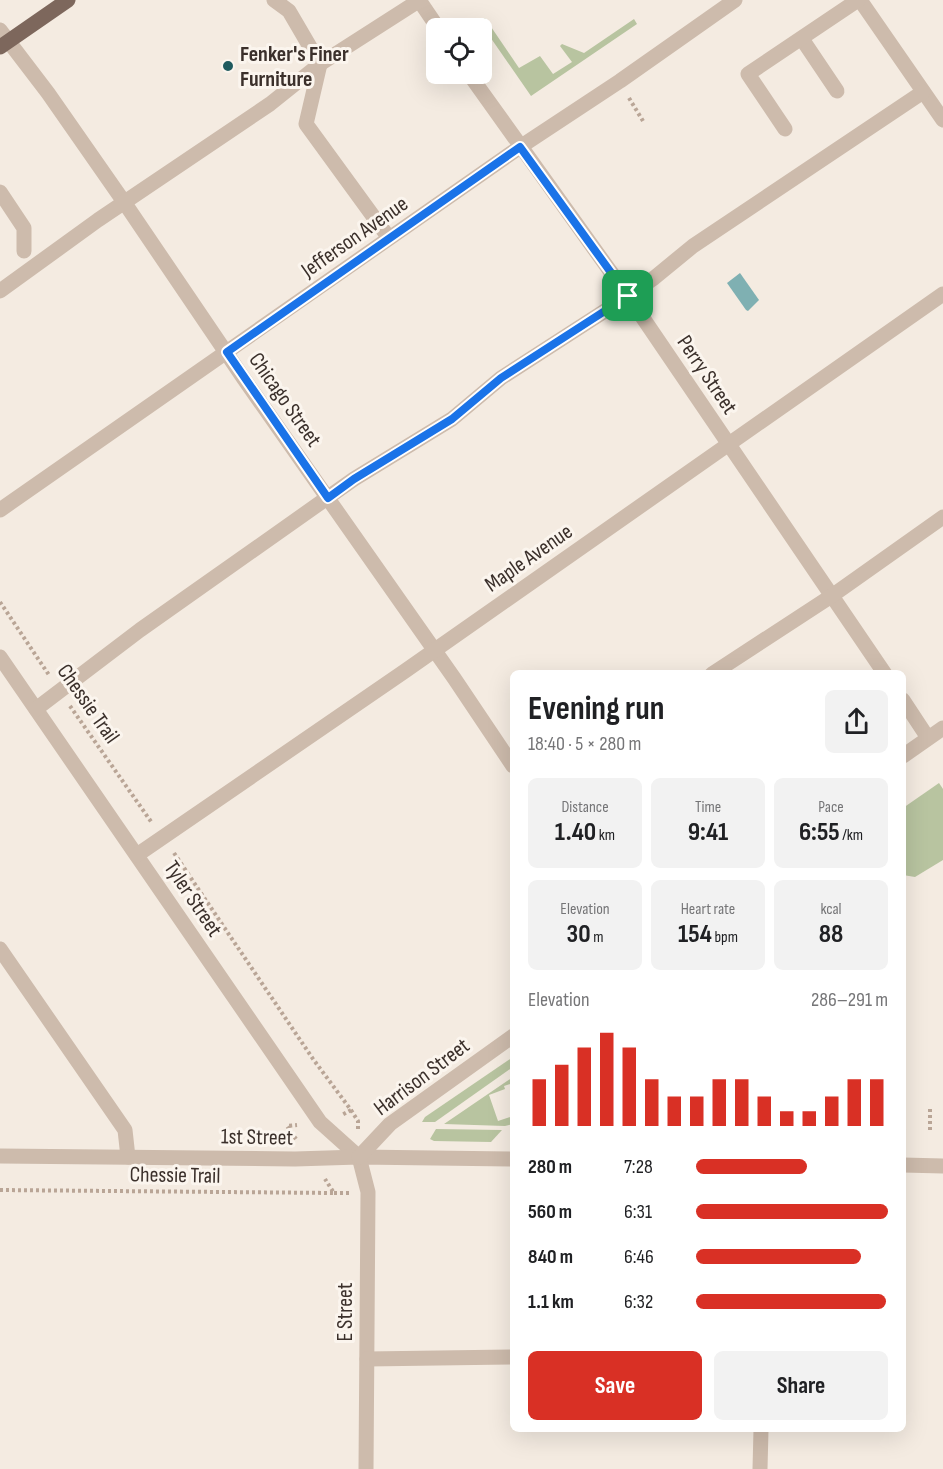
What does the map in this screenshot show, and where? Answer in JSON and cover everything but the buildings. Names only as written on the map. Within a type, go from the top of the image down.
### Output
[{"type":"main road","points":[[3,39],[68,0]]},
{"type":"street","points":[[274,0],[289,11],[320,64],[306,124],[389,238]]},
{"type":"street","points":[[0,291],[124,202],[270,104],[320,64],[419,0],[431,18]]},
{"type":"street","name":"Jefferson Avenue","points":[[0,510],[735,0]]},
{"type":"street","points":[[785,129],[748,74],[859,0],[943,120]]},
{"type":"street","name":"Chicago Street","points":[[3,39],[48,93],[510,762]]},
{"type":"street","points":[[801,39],[837,91]]},
{"type":"street","name":"Perry Street","points":[[476,84],[628,296],[882,670]]},
{"type":"street","points":[[36,709],[140,630],[354,479],[452,419],[501,378],[628,296],[693,246],[923,92]]},
{"type":"street","points":[[0,192],[24,228],[24,251]]},
{"type":"street","name":"Maple Avenue","points":[[137,855],[943,294]]},
{"type":"street","points":[[718,670],[833,595],[943,517]]},
{"type":"street","name":"Tyler Street","points":[[0,657],[320,1122],[359,1157]]},
{"type":"street","points":[[906,705],[928,738]]},
{"type":"street","points":[[906,754],[943,728]]},
{"type":"street","points":[[0,949],[125,1130],[128,1157]]},
{"type":"street","name":"Harrison Street","points":[[359,1157],[390,1124],[510,1038]]},
{"type":"street","name":"1st Street","points":[[0,1156],[510,1159]]},
{"type":"street","name":"E Street","points":[[359,1157],[368,1192],[366,1469]]},
{"type":"street","points":[[906,1165],[943,1166]]},
{"type":"street","points":[[367,1359],[510,1357]]},
{"type":"street","points":[[760,1469],[761,1432]]},
{"type":"path","points":[[620,81],[643,121]]},
{"type":"path","name":"Chessie Trail","points":[[0,602],[152,823]]},
{"type":"path","points":[[174,853],[313,1059],[358,1121]]},
{"type":"path","points":[[930,1109],[930,1132]]},
{"type":"path","points":[[339,1117],[351,1110]]},
{"type":"path","points":[[294,1137],[287,1126],[299,1125]]},
{"type":"path","points":[[325,1180],[334,1193]]},
{"type":"path","name":"Chessie Trail","points":[[0,1190],[346,1193]]},
{"type":"green space","points":[[634,19],[637,24],[531,96],[492,40],[492,28],[519,68],[540,56],[553,74],[572,62],[560,46],[562,44],[584,53]]},
{"type":"green space","points":[[939,783],[943,789],[943,860],[915,877],[906,876],[906,806]]},
{"type":"green space","points":[[510,1059],[510,1069],[435,1122],[422,1122],[425,1117]]},
{"type":"green space","points":[[510,1079],[510,1084],[504,1086],[505,1089],[489,1095],[498,1121],[510,1117],[510,1125],[444,1124]]},
{"type":"green space","points":[[436,1129],[502,1130],[491,1142],[434,1141],[430,1139]]},
{"type":"water","points":[[740,273],[759,300],[748,311],[727,283]]},
{"type":"place","name":"Fenker's Finer Furniture","points":[[228,66]]},
{"type":"route","points":[[520,147],[628,296],[501,378],[452,419],[354,479],[328,498],[227,352],[520,147]]}]
